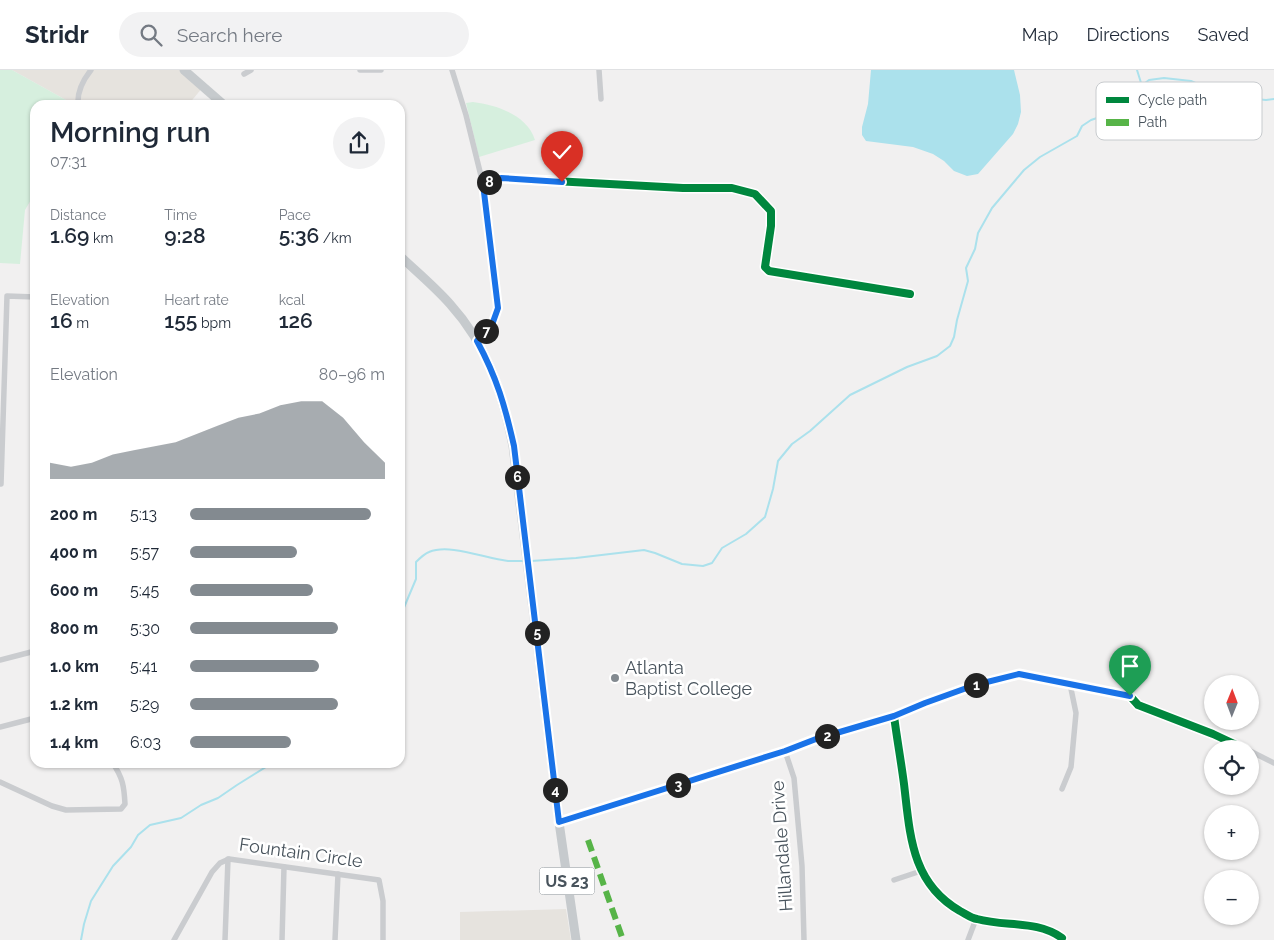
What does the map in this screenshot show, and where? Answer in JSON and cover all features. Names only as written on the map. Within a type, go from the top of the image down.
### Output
[{"type":"main road","points":[[184,70],[218,100]]},
{"type":"main road","name":"US 23","points":[[405,261],[442,295],[460,316],[477,341],[490,366],[505,406],[514,446],[559,822],[576,940]]},
{"type":"street","points":[[78,100],[84,78],[91,70]]},
{"type":"street","points":[[244,74],[251,70]]},
{"type":"street","points":[[360,70],[382,70]]},
{"type":"street","points":[[452,70],[466,115],[483,184],[498,308],[493,322],[477,341]]},
{"type":"street","points":[[599,70],[601,99]]},
{"type":"street","points":[[483,184],[501,178],[684,188],[732,188],[755,194],[771,211],[771,226],[765,266],[769,271],[910,294]]},
{"type":"street","points":[[1,484],[7,296],[30,297]]},
{"type":"street","points":[[0,660],[30,652]]},
{"type":"street","points":[[559,822],[785,751],[816,739],[894,716],[975,685],[1019,674],[1130,696],[1138,705],[1226,740]]},
{"type":"street","points":[[1062,789],[1072,767],[1076,713],[1070,684]]},
{"type":"street","points":[[894,716],[912,845],[921,871],[942,898],[976,919],[1034,926],[1053,931],[1062,938]]},
{"type":"street","points":[[0,727],[30,719]]},
{"type":"street","name":"Hillandale Drive","points":[[785,751],[794,778],[802,866],[804,940]]},
{"type":"street","points":[[1259,756],[1274,763]]},
{"type":"street","points":[[0,782],[52,806],[66,810],[121,809],[125,804],[123,782],[116,768]]},
{"type":"street","points":[[224,940],[228,859]]},
{"type":"street","name":"Fountain Circle","points":[[174,940],[212,872],[220,863],[228,859],[378,880],[383,901],[383,940]]},
{"type":"street","points":[[282,940],[284,867]]},
{"type":"street","points":[[894,880],[921,871]]},
{"type":"street","points":[[335,940],[338,874]]},
{"type":"street","points":[[968,940],[976,919]]},
{"type":"shaded area","points":[[12,70],[183,70],[203,87],[192,100],[66,100]]},
{"type":"shaded area","points":[[566,909],[571,940],[460,940],[460,912]]},
{"type":"green space","points":[[0,70],[12,70],[66,100],[30,100],[30,202],[25,210],[20,264],[0,263]]},
{"type":"green space","points":[[473,102],[492,106],[510,113],[525,124],[535,140],[479,157],[466,103]]},
{"type":"water","points":[[871,70],[1014,70],[1020,95],[1021,112],[1018,124],[1013,134],[978,174],[967,176],[954,171],[933,154],[913,147],[866,141],[862,135],[862,127],[868,104]]},
{"type":"waterway","points":[[1137,70],[1141,82]]},
{"type":"waterway","points":[[1146,82],[1164,78],[1193,82]]},
{"type":"waterway","points":[[1262,100],[1274,99]]},
{"type":"waterway","points":[[531,561],[644,550],[682,564],[703,566],[712,563],[722,548],[746,534],[765,517],[778,461],[792,444],[810,431],[850,395],[907,367],[937,356],[950,346],[968,281],[966,268],[975,249],[978,233],[992,208],[1024,170],[1040,157],[1077,136],[1082,126],[1096,118]]},
{"type":"waterway","points":[[405,605],[416,579],[416,562],[429,552],[447,549],[499,560],[524,561]]},
{"type":"waterway","points":[[81,940],[91,901],[113,866],[131,847],[138,835],[150,825],[181,818],[201,805],[218,798],[264,768]]},
{"type":"marked path","points":[[588,840],[623,940]]},
{"type":"cycle path","points":[[483,184],[501,178],[683,188],[732,188],[755,194],[771,211],[771,226],[765,267],[769,271],[910,294]]},
{"type":"cycle path","points":[[559,822],[785,751],[816,739],[894,716],[975,685],[1019,674],[1130,696],[1138,705],[1226,740]]},
{"type":"cycle path","points":[[894,716],[911,839],[922,872],[931,886],[944,900],[973,918],[1032,926],[1052,932],[1062,938]]},
{"type":"place","name":"Atlanta Baptist College","points":[[615,678]]},
{"type":"route","points":[[562,182],[501,178],[483,184],[498,308],[493,322],[477,341],[499,386],[514,446],[559,822],[785,751],[816,739],[894,716],[975,685],[1019,674],[1130,696]]}]
